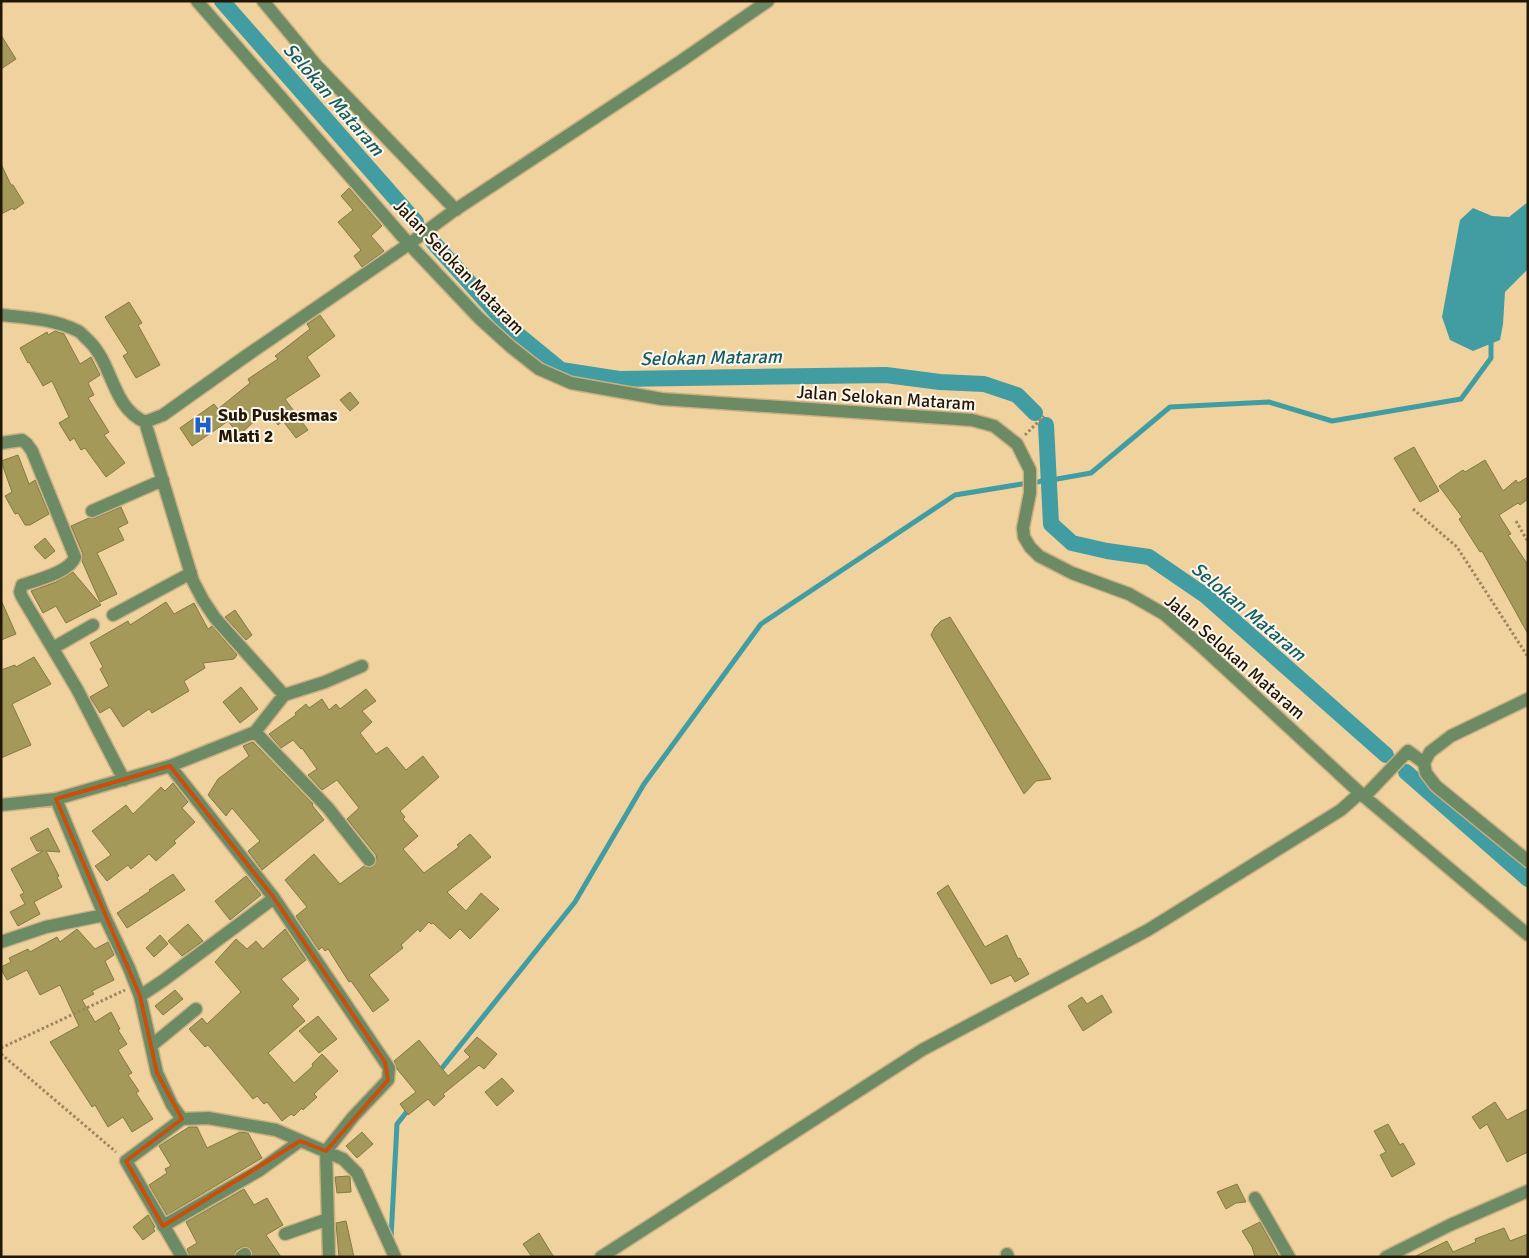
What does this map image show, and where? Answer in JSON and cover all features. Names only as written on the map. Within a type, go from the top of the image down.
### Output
[{"type":"street","name":"Jalan Selokan Mataram","points":[[197,1],[409,244],[479,318],[539,369],[571,383],[662,399],[972,420],[994,426],[1017,444],[1030,470],[1030,493],[1023,528],[1024,537],[1039,556],[1072,573],[1129,594],[1164,614],[1362,795],[1528,935]]},
{"type":"street","points":[[263,1],[317,66],[454,211]]},
{"type":"street","points":[[145,422],[163,415],[454,211],[681,61],[768,1]]},
{"type":"street","points":[[2,315],[47,320],[79,332],[94,346],[106,365],[123,405],[132,415],[145,422],[191,573],[202,600],[215,618],[284,695]]},
{"type":"street","points":[[1,443],[22,440],[32,451],[75,557],[73,563],[65,569],[22,585],[20,588],[22,597],[76,689],[124,780]]},
{"type":"street","points":[[92,511],[163,480]]},
{"type":"street","points":[[113,615],[191,573]]},
{"type":"street","points":[[53,648],[93,625]]},
{"type":"street","points":[[1,805],[56,799],[170,766],[255,732],[284,695],[325,682],[362,666]]},
{"type":"street","points":[[1528,699],[1451,736],[1430,752],[1424,763],[1426,773],[1436,786],[1528,861]]},
{"type":"street","points":[[255,732],[328,808],[369,860]]},
{"type":"street","points":[[601,1257],[922,1050],[1148,930],[1341,810],[1379,782],[1408,750],[1424,763]]},
{"type":"street","points":[[170,766],[274,898],[389,1068],[388,1080],[353,1117],[326,1151],[329,1257]]},
{"type":"street","points":[[56,799],[104,915],[138,990],[157,1073],[172,1105],[182,1119]]},
{"type":"street","points":[[138,990],[172,975],[274,898]]},
{"type":"street","points":[[1,942],[46,926],[104,915]]},
{"type":"street","points":[[151,1046],[196,1009]]},
{"type":"street","points":[[182,1257],[126,1161],[182,1119],[208,1118],[276,1130],[343,1159],[357,1173],[395,1257]]},
{"type":"street","points":[[163,1226],[260,1170],[300,1141]]},
{"type":"street","points":[[1386,1257],[1436,1231],[1528,1191]]},
{"type":"street","points":[[1255,1198],[1289,1257]]},
{"type":"street","points":[[285,1234],[328,1219]]},
{"type":"path","points":[[1022,437],[1044,416]]},
{"type":"path","points":[[1413,509],[1457,547],[1528,657]]},
{"type":"path","points":[[1516,521],[1528,542]]},
{"type":"path","points":[[1,1048],[138,990]]},
{"type":"path","points":[[1,1054],[126,1161]]},
{"type":"highlighted area","points":[[170,766],[274,898],[385,1062],[388,1080],[326,1151],[300,1141],[163,1226],[126,1161],[182,1119],[157,1073],[140,996],[56,799]]},
{"type":"water","points":[[1528,202],[1528,269],[1505,292],[1500,340],[1473,351],[1450,340],[1442,317],[1460,220],[1473,208],[1492,216],[1509,217]]},
{"type":"building","points":[[1,35],[16,59],[1,69]]},
{"type":"building","points":[[1,164],[11,185],[13,185],[24,203],[14,210],[13,208],[1,214]]},
{"type":"building","points":[[349,188],[382,226],[371,236],[384,251],[362,267],[354,256],[361,250],[338,222],[353,210],[341,196]]},
{"type":"building","points":[[129,302],[142,323],[138,325],[160,365],[136,378],[123,356],[128,353],[105,317]]},
{"type":"building","points":[[320,315],[335,336],[307,357],[320,376],[285,399],[308,430],[296,438],[283,421],[278,425],[267,410],[239,435],[228,421],[192,446],[180,428],[214,404],[218,409],[250,383],[248,379],[278,359],[275,356],[310,329],[307,324]]},
{"type":"building","points":[[55,331],[64,334],[80,364],[91,357],[100,375],[88,383],[94,395],[88,398],[109,432],[104,435],[125,463],[106,477],[85,448],[81,450],[74,438],[70,441],[59,423],[69,417],[52,381],[43,386],[20,348],[47,332],[48,335]]},
{"type":"building","points":[[350,392],[359,403],[350,411],[340,400]]},
{"type":"building","points":[[1414,447],[1439,491],[1420,502],[1394,458]]},
{"type":"building","points":[[18,455],[29,484],[35,480],[49,514],[30,525],[25,525],[18,513],[15,514],[5,496],[12,492],[1,461]]},
{"type":"building","points":[[1485,460],[1503,491],[1516,480],[1518,483],[1528,477],[1528,499],[1499,515],[1511,534],[1508,535],[1528,565],[1528,634],[1482,551],[1480,552],[1459,519],[1462,517],[1439,486],[1463,470],[1465,472]]},
{"type":"building","points":[[121,507],[128,523],[118,528],[124,540],[97,553],[117,594],[100,602],[82,561],[83,554],[71,526]]},
{"type":"building","points":[[45,538],[55,551],[45,559],[34,547]]},
{"type":"building","points":[[73,572],[101,605],[66,623],[56,606],[43,613],[31,591],[56,582]]},
{"type":"building","points":[[1,600],[16,634],[1,640]]},
{"type":"building","points":[[166,602],[174,614],[194,603],[208,629],[212,626],[237,655],[234,659],[203,663],[205,668],[184,681],[189,691],[152,713],[149,709],[123,727],[110,707],[100,713],[90,697],[109,686],[100,669],[103,667],[90,643],[128,621],[130,625]]},
{"type":"building","points":[[235,610],[252,635],[246,640],[225,617]]},
{"type":"building","points":[[950,617],[1051,779],[1036,781],[1024,794],[931,635],[941,621]]},
{"type":"building","points":[[34,657],[51,684],[12,704],[31,745],[1,758],[1,670],[15,665],[16,667]]},
{"type":"building","points":[[241,687],[258,709],[240,723],[223,702]]},
{"type":"building","points":[[366,689],[376,701],[362,711],[372,722],[360,733],[376,754],[387,747],[406,770],[423,756],[439,777],[400,811],[405,817],[403,819],[418,836],[403,849],[424,873],[459,847],[457,845],[470,834],[491,857],[447,892],[466,911],[481,893],[499,909],[470,939],[460,929],[450,939],[433,923],[429,922],[420,932],[418,929],[401,945],[403,948],[369,975],[389,1000],[373,1012],[351,981],[349,982],[328,949],[325,951],[322,947],[319,950],[296,916],[307,907],[285,880],[314,854],[340,884],[364,866],[370,868],[374,866],[377,859],[376,855],[347,819],[359,808],[337,780],[322,790],[308,775],[317,769],[302,748],[293,740],[281,748],[269,734],[296,715],[295,713],[306,704],[309,708],[322,699],[329,710],[336,704],[340,709]]},
{"type":"building","points":[[253,742],[313,804],[324,820],[262,870],[248,851],[260,841],[232,808],[226,816],[208,795],[218,779],[249,756],[243,746]]},
{"type":"building","points":[[173,783],[188,802],[182,808],[195,822],[156,861],[149,854],[131,869],[128,865],[107,881],[95,866],[111,855],[92,831],[126,805],[133,814],[161,787],[165,791]]},
{"type":"building","points":[[48,828],[60,852],[46,851],[59,876],[57,877],[62,887],[34,902],[40,914],[18,926],[10,912],[25,904],[20,895],[24,893],[11,869],[43,851],[37,851],[30,838]]},
{"type":"building","points":[[173,874],[185,890],[127,928],[117,913]]},
{"type":"building","points":[[246,876],[261,895],[230,920],[215,901]]},
{"type":"building","points":[[948,885],[985,947],[1007,935],[1018,959],[1020,958],[1029,974],[1015,982],[1011,975],[991,984],[937,893]]},
{"type":"building","points":[[188,924],[203,941],[182,956],[168,941]]},
{"type":"building","points":[[77,929],[95,949],[108,942],[114,955],[105,961],[114,980],[92,991],[94,994],[82,1000],[95,1022],[111,1012],[120,1029],[118,1030],[127,1044],[118,1050],[132,1073],[128,1075],[139,1091],[136,1093],[153,1119],[132,1132],[123,1117],[108,1127],[95,1105],[92,1107],[50,1042],[79,1026],[60,985],[40,995],[27,970],[7,980],[1,969],[1,967],[11,962],[9,958],[28,949],[30,952],[57,937],[60,942]]},
{"type":"building","points":[[285,929],[306,960],[281,979],[299,999],[292,1006],[305,1021],[268,1053],[294,1083],[313,1066],[312,1064],[322,1054],[338,1071],[314,1094],[317,1097],[303,1110],[302,1108],[294,1116],[291,1114],[282,1121],[267,1102],[264,1104],[257,1096],[253,1099],[208,1045],[205,1047],[189,1029],[202,1018],[207,1024],[241,992],[215,962],[236,939],[247,949],[256,941],[263,949]]},
{"type":"building","points":[[160,935],[168,944],[154,957],[146,948]]},
{"type":"building","points":[[175,990],[183,999],[163,1015],[155,1006]]},
{"type":"building","points":[[1102,995],[1112,1012],[1083,1031],[1068,1006],[1082,997],[1087,1004]]},
{"type":"building","points":[[318,1016],[337,1039],[319,1053],[299,1031]]},
{"type":"building","points":[[477,1037],[497,1054],[484,1069],[479,1065],[443,1094],[445,1096],[434,1106],[428,1099],[408,1115],[400,1104],[416,1092],[397,1069],[394,1061],[419,1040],[448,1076],[470,1057],[464,1051]]},
{"type":"building","points":[[502,1078],[514,1091],[497,1106],[485,1092]]},
{"type":"building","points":[[1495,1102],[1507,1120],[1528,1109],[1528,1152],[1507,1162],[1487,1124],[1480,1129],[1472,1117]]},
{"type":"building","points":[[1388,1124],[1400,1145],[1403,1143],[1415,1164],[1392,1177],[1380,1155],[1386,1152],[1374,1131]]},
{"type":"building","points":[[189,1127],[197,1127],[207,1148],[240,1132],[248,1133],[262,1158],[167,1215],[149,1185],[167,1173],[165,1169],[171,1166],[159,1146]]},
{"type":"building","points":[[362,1132],[373,1144],[357,1158],[346,1146]]},
{"type":"building","points":[[335,1177],[350,1177],[351,1192],[337,1193]]},
{"type":"building","points":[[1237,1184],[1246,1202],[1236,1203],[1226,1209],[1217,1192]]},
{"type":"building","points":[[244,1189],[254,1205],[267,1198],[283,1225],[266,1235],[281,1257],[253,1257],[251,1249],[245,1246],[236,1250],[233,1257],[190,1257],[187,1249],[197,1243],[186,1222]]},
{"type":"building","points":[[148,1215],[155,1227],[153,1228],[155,1231],[143,1240],[133,1227]]},
{"type":"building","points":[[346,1221],[354,1257],[339,1257],[336,1223]]},
{"type":"building","points":[[1260,1222],[1279,1257],[1255,1257],[1252,1247],[1242,1231]]},
{"type":"building","points":[[1504,1228],[1510,1241],[1528,1234],[1528,1257],[1414,1257],[1447,1241],[1453,1252],[1476,1242],[1475,1239]]},
{"type":"building","points":[[539,1233],[554,1257],[532,1257],[523,1244]]},
{"type":"waterway","name":"Selokan Mataram","points":[[222,1],[416,222]]},
{"type":"waterway","name":"Selokan Mataram","points":[[433,242],[511,329],[561,370],[619,379],[886,375],[940,382],[984,384],[1017,395],[1035,413]]},
{"type":"waterway","points":[[1057,479],[1091,473],[1170,407],[1269,402],[1332,421],[1461,399],[1491,358],[1491,339]]},
{"type":"waterway","name":"Selokan Mataram","points":[[1046,425],[1051,524],[1072,543],[1107,551],[1149,557],[1206,596],[1386,755]]},
{"type":"waterway","points":[[438,1073],[575,902],[644,784],[761,624],[955,495],[1022,484]]},
{"type":"waterway","name":"Selokan Mataram","points":[[1406,772],[1528,879]]},
{"type":"waterway","points":[[391,1238],[397,1124],[409,1109]]},
{"type":"place","name":"Sub Puskesmas Mlati 2","points":[[203,425]]}]
